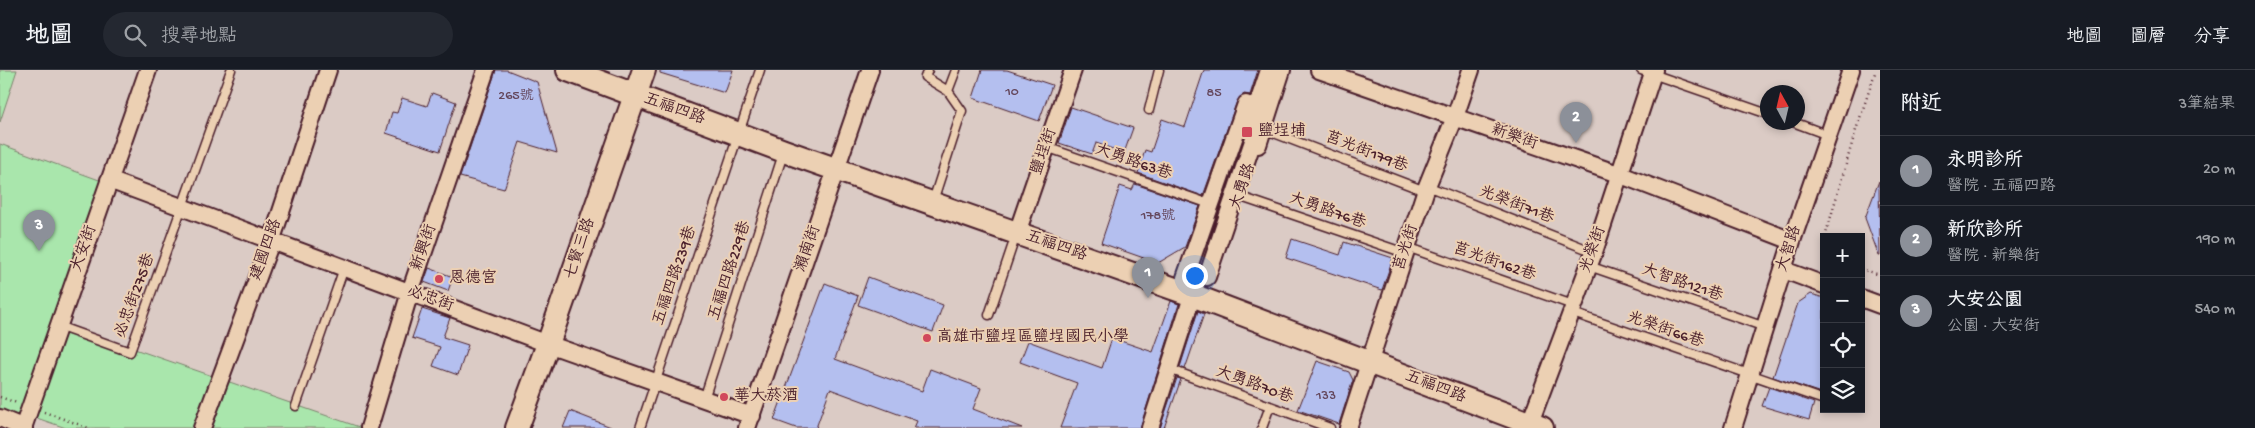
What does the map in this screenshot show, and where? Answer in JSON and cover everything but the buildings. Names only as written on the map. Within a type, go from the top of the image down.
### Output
[{"type":"street","name":"大安街","points":[[23,428],[148,70]]},
{"type":"street","name":"建國四路","points":[[202,428],[271,242],[328,70]]},
{"type":"street","name":"新興街","points":[[369,428],[410,292],[486,70]]},
{"type":"street","name":"五福四路","points":[[568,70],[784,151],[1192,295],[1533,426]]},
{"type":"street","name":"七賢三路","points":[[517,428],[644,70]]},
{"type":"street","name":"瀨南街","points":[[749,422],[870,70]]},
{"type":"street","name":"鹽埕街","points":[[1017,233],[1073,70]]},
{"type":"street","name":"大勇路","points":[[1150,428],[1192,295],[1210,282],[1241,196],[1258,70]]},
{"type":"street","points":[[1192,295],[1199,275],[1207,277],[1256,132],[1249,130],[1269,70]]},
{"type":"street","name":"大勇路","points":[[1192,295],[1185,278],[1210,204],[1251,124],[1282,70]]},
{"type":"street","name":"新樂街","points":[[1320,70],[1621,174],[1792,241]]},
{"type":"street","name":"莒光街","points":[[1348,428],[1426,188],[1455,117],[1471,70]]},
{"type":"street","name":"光榮街","points":[[1533,426],[1572,309],[1592,259],[1621,174],[1649,71]]},
{"type":"street","name":"大智路","points":[[1733,428],[1847,71]]},
{"type":"street","name":"必忠街","points":[[110,180],[183,206],[271,242],[704,399],[749,422]]},
{"type":"street","points":[[1784,270],[1820,284]]},
{"type":"street","points":[[1865,299],[1880,305]]},
{"type":"street","points":[[0,418],[23,428]]},
{"type":"lane","points":[[183,206],[231,70]]},
{"type":"lane","name":"五福四路239巷","points":[[640,428],[760,70]]},
{"type":"lane","points":[[928,70],[925,78],[948,91],[962,111],[932,203]]},
{"type":"lane","points":[[948,91],[956,70]]},
{"type":"lane","points":[[1149,110],[1159,70]]},
{"type":"lane","points":[[1649,71],[1760,111]]},
{"type":"lane","name":"莒光街179巷","points":[[1251,124],[1426,188]]},
{"type":"lane","points":[[1805,126],[1828,135]]},
{"type":"lane","name":"大勇路63巷","points":[[1046,147],[1210,204]]},
{"type":"lane","name":"五福四路229巷","points":[[704,399],[784,151]]},
{"type":"lane","name":"光榮街71巷","points":[[1426,188],[1592,259]]},
{"type":"lane","name":"大勇路76巷","points":[[1241,196],[1406,250]]},
{"type":"lane","name":"必忠街275巷","points":[[58,326],[130,352],[183,206]]},
{"type":"lane","points":[[989,315],[1017,233]]},
{"type":"lane","name":"莒光街162巷","points":[[1406,250],[1572,309]]},
{"type":"lane","name":"大智路121巷","points":[[1592,259],[1765,327]]},
{"type":"lane","points":[[296,406],[344,268]]},
{"type":"lane","name":"光榮街66巷","points":[[1572,309],[1750,375],[1820,399]]},
{"type":"lane","name":"大勇路70巷","points":[[1169,369],[1330,428]]},
{"type":"lane","points":[[1262,428],[1270,406]]},
{"type":"path","points":[[1826,233],[1855,133],[1876,70]]},
{"type":"path","points":[[1865,270],[1880,275]]},
{"type":"path","points":[[0,397],[10,400]]},
{"type":"path","points":[[42,411],[89,428]]},
{"type":"green space","points":[[0,70],[17,70],[0,122]]},
{"type":"green space","points":[[0,144],[102,181],[54,321],[362,428],[66,428],[19,412],[13,428],[0,428]]},
{"type":"place","name":"鹽埕埔","points":[[1247,132]]},
{"type":"place","name":"新欣診所","points":[[1576,143]]},
{"type":"place","name":"大安公園","points":[[39,251]]},
{"type":"place","name":"恩德宮","points":[[439,279]]},
{"type":"place","name":"永明診所","points":[[1148,298]]},
{"type":"place","name":"高雄市鹽埕區鹽埕國民小學","points":[[927,338]]},
{"type":"place","name":"華大菸酒","points":[[724,397]]}]
